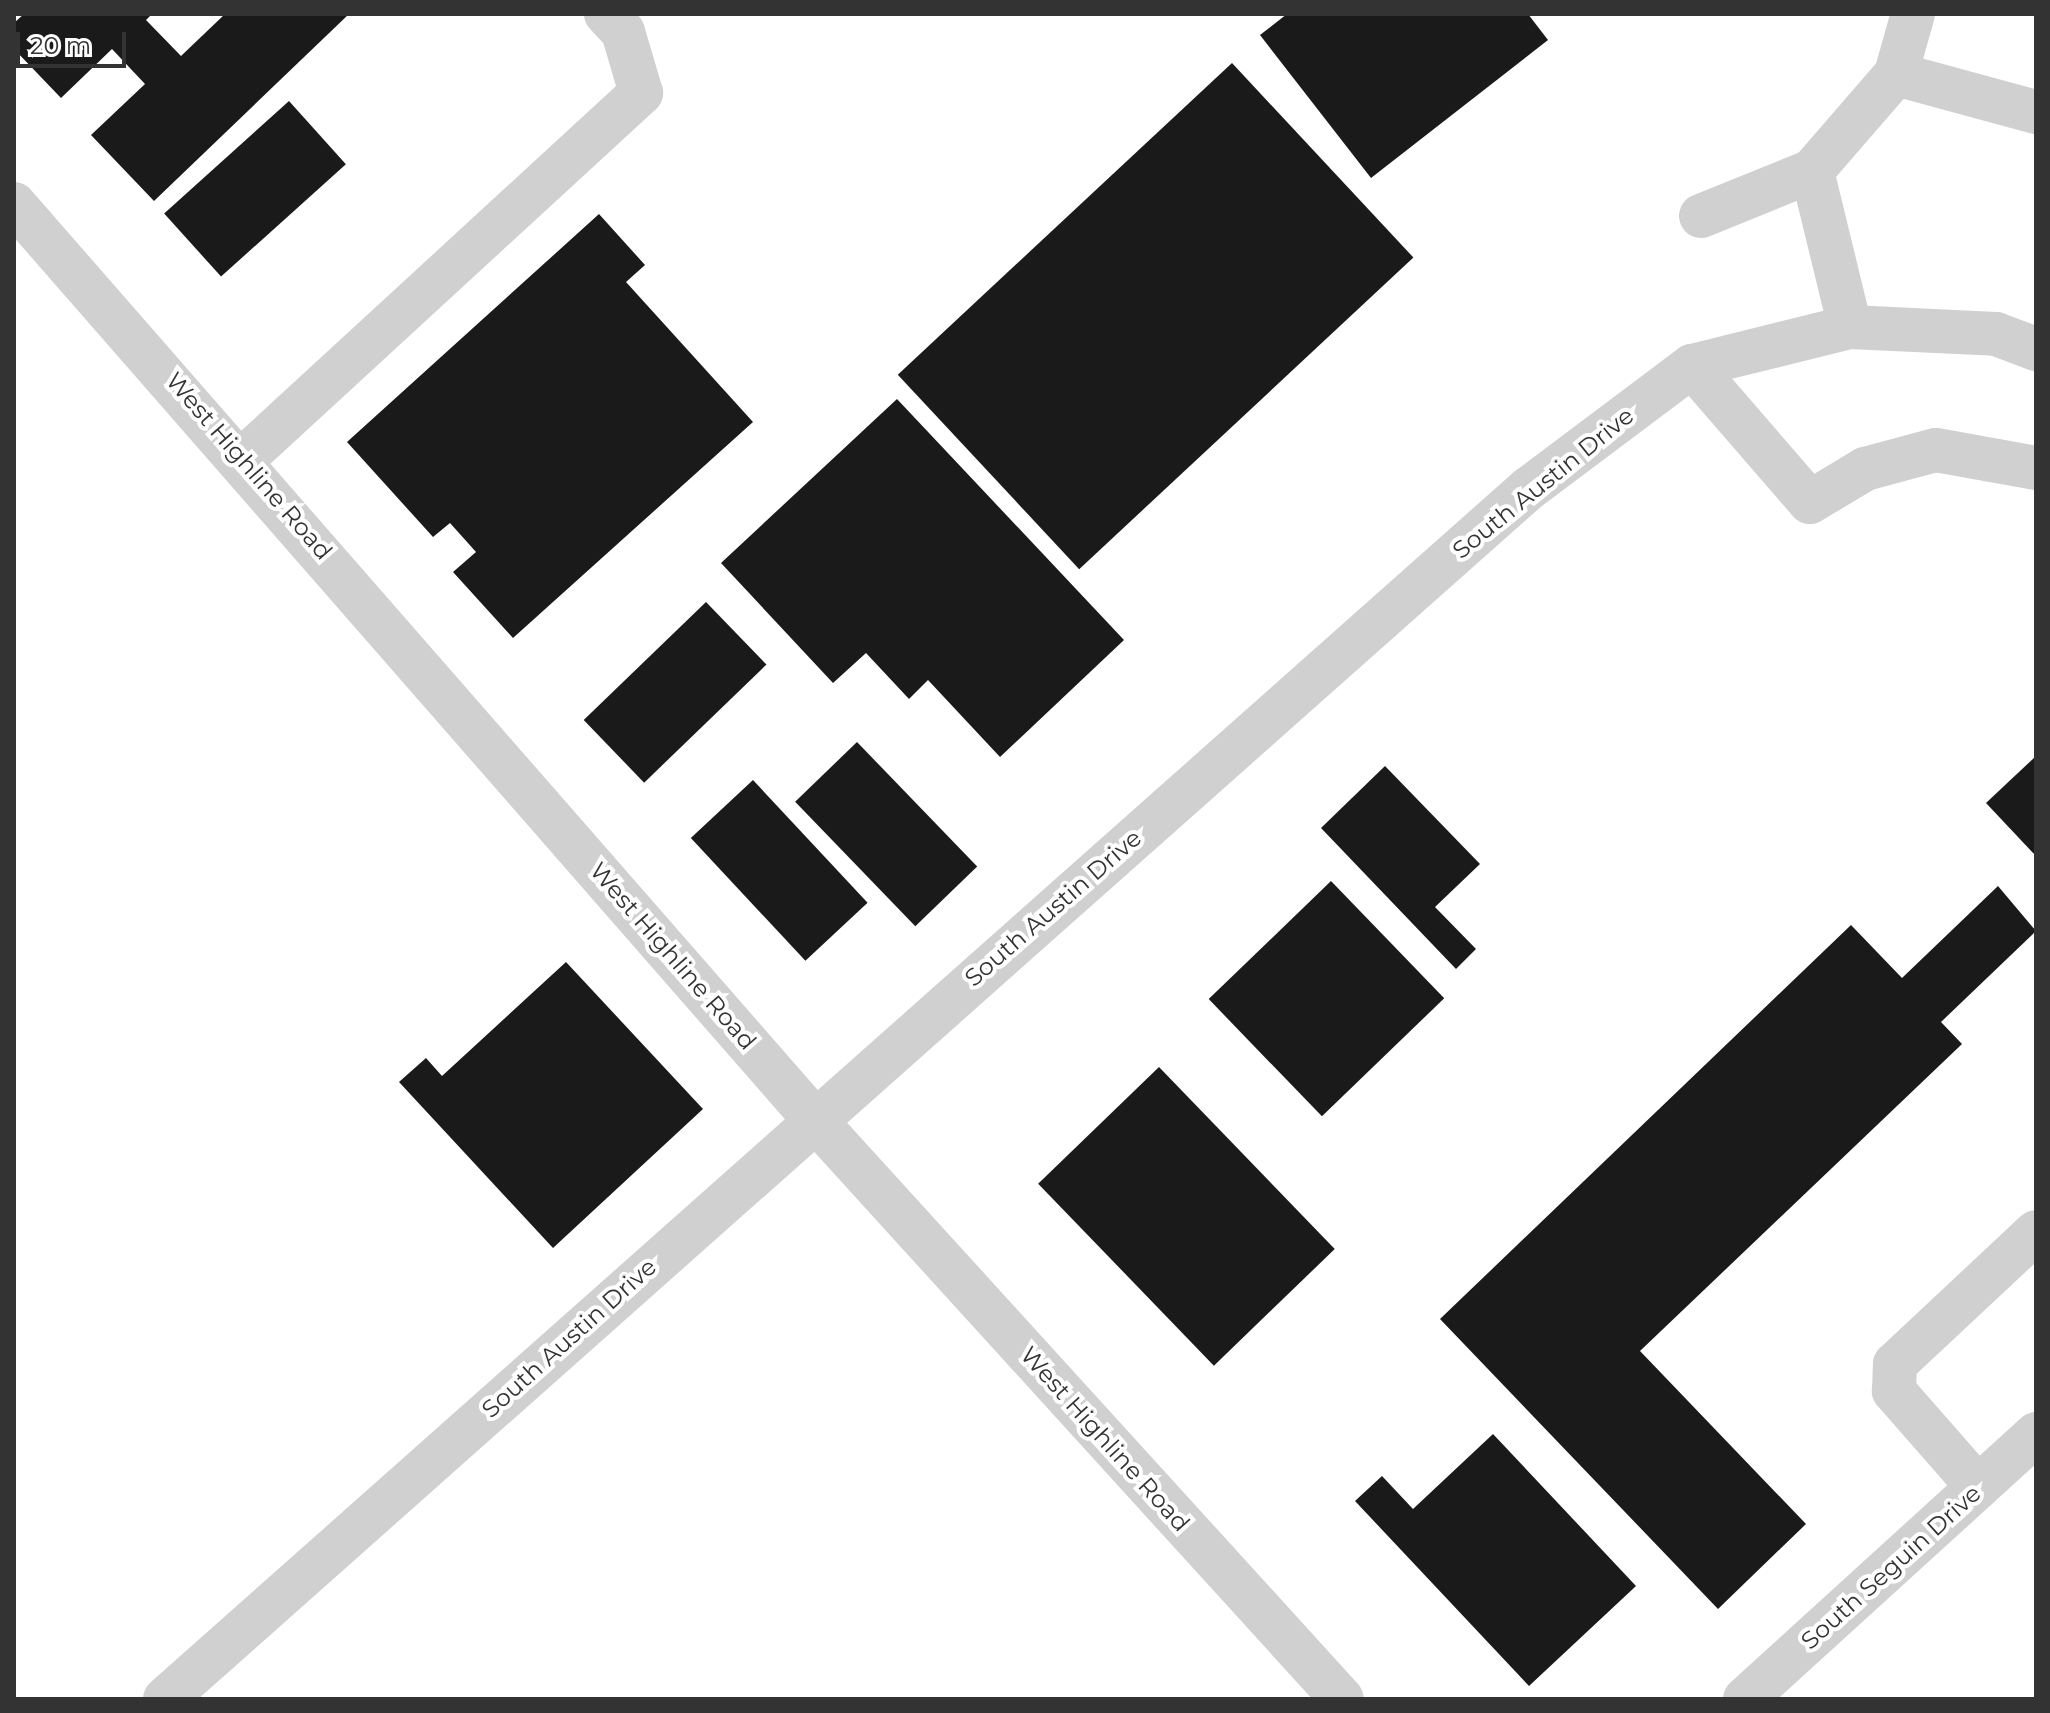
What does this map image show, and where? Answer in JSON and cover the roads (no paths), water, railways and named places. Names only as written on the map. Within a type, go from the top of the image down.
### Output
[{"type":"street","points":[[243,459],[641,93],[623,32],[606,14]]},
{"type":"street","points":[[1701,216],[1812,171],[1896,74],[1913,14]]},
{"type":"street","points":[[1896,74],[2036,112]]},
{"type":"street","points":[[1812,171],[1850,327]]},
{"type":"street","name":"West Highline Road","points":[[14,204],[243,459],[814,1119],[1342,1699]]},
{"type":"street","name":"South Austin Drive","points":[[165,1699],[814,1119],[1528,489],[1692,366],[1850,327],[1996,334],[2036,349]]},
{"type":"street","points":[[1692,366],[1810,502],[1865,469],[1936,450],[2036,468]]},
{"type":"street","points":[[1978,1487],[1894,1391],[1895,1364],[2036,1232]]},
{"type":"street","name":"South Seguin Drive","points":[[1745,1699],[2036,1434]]}]
